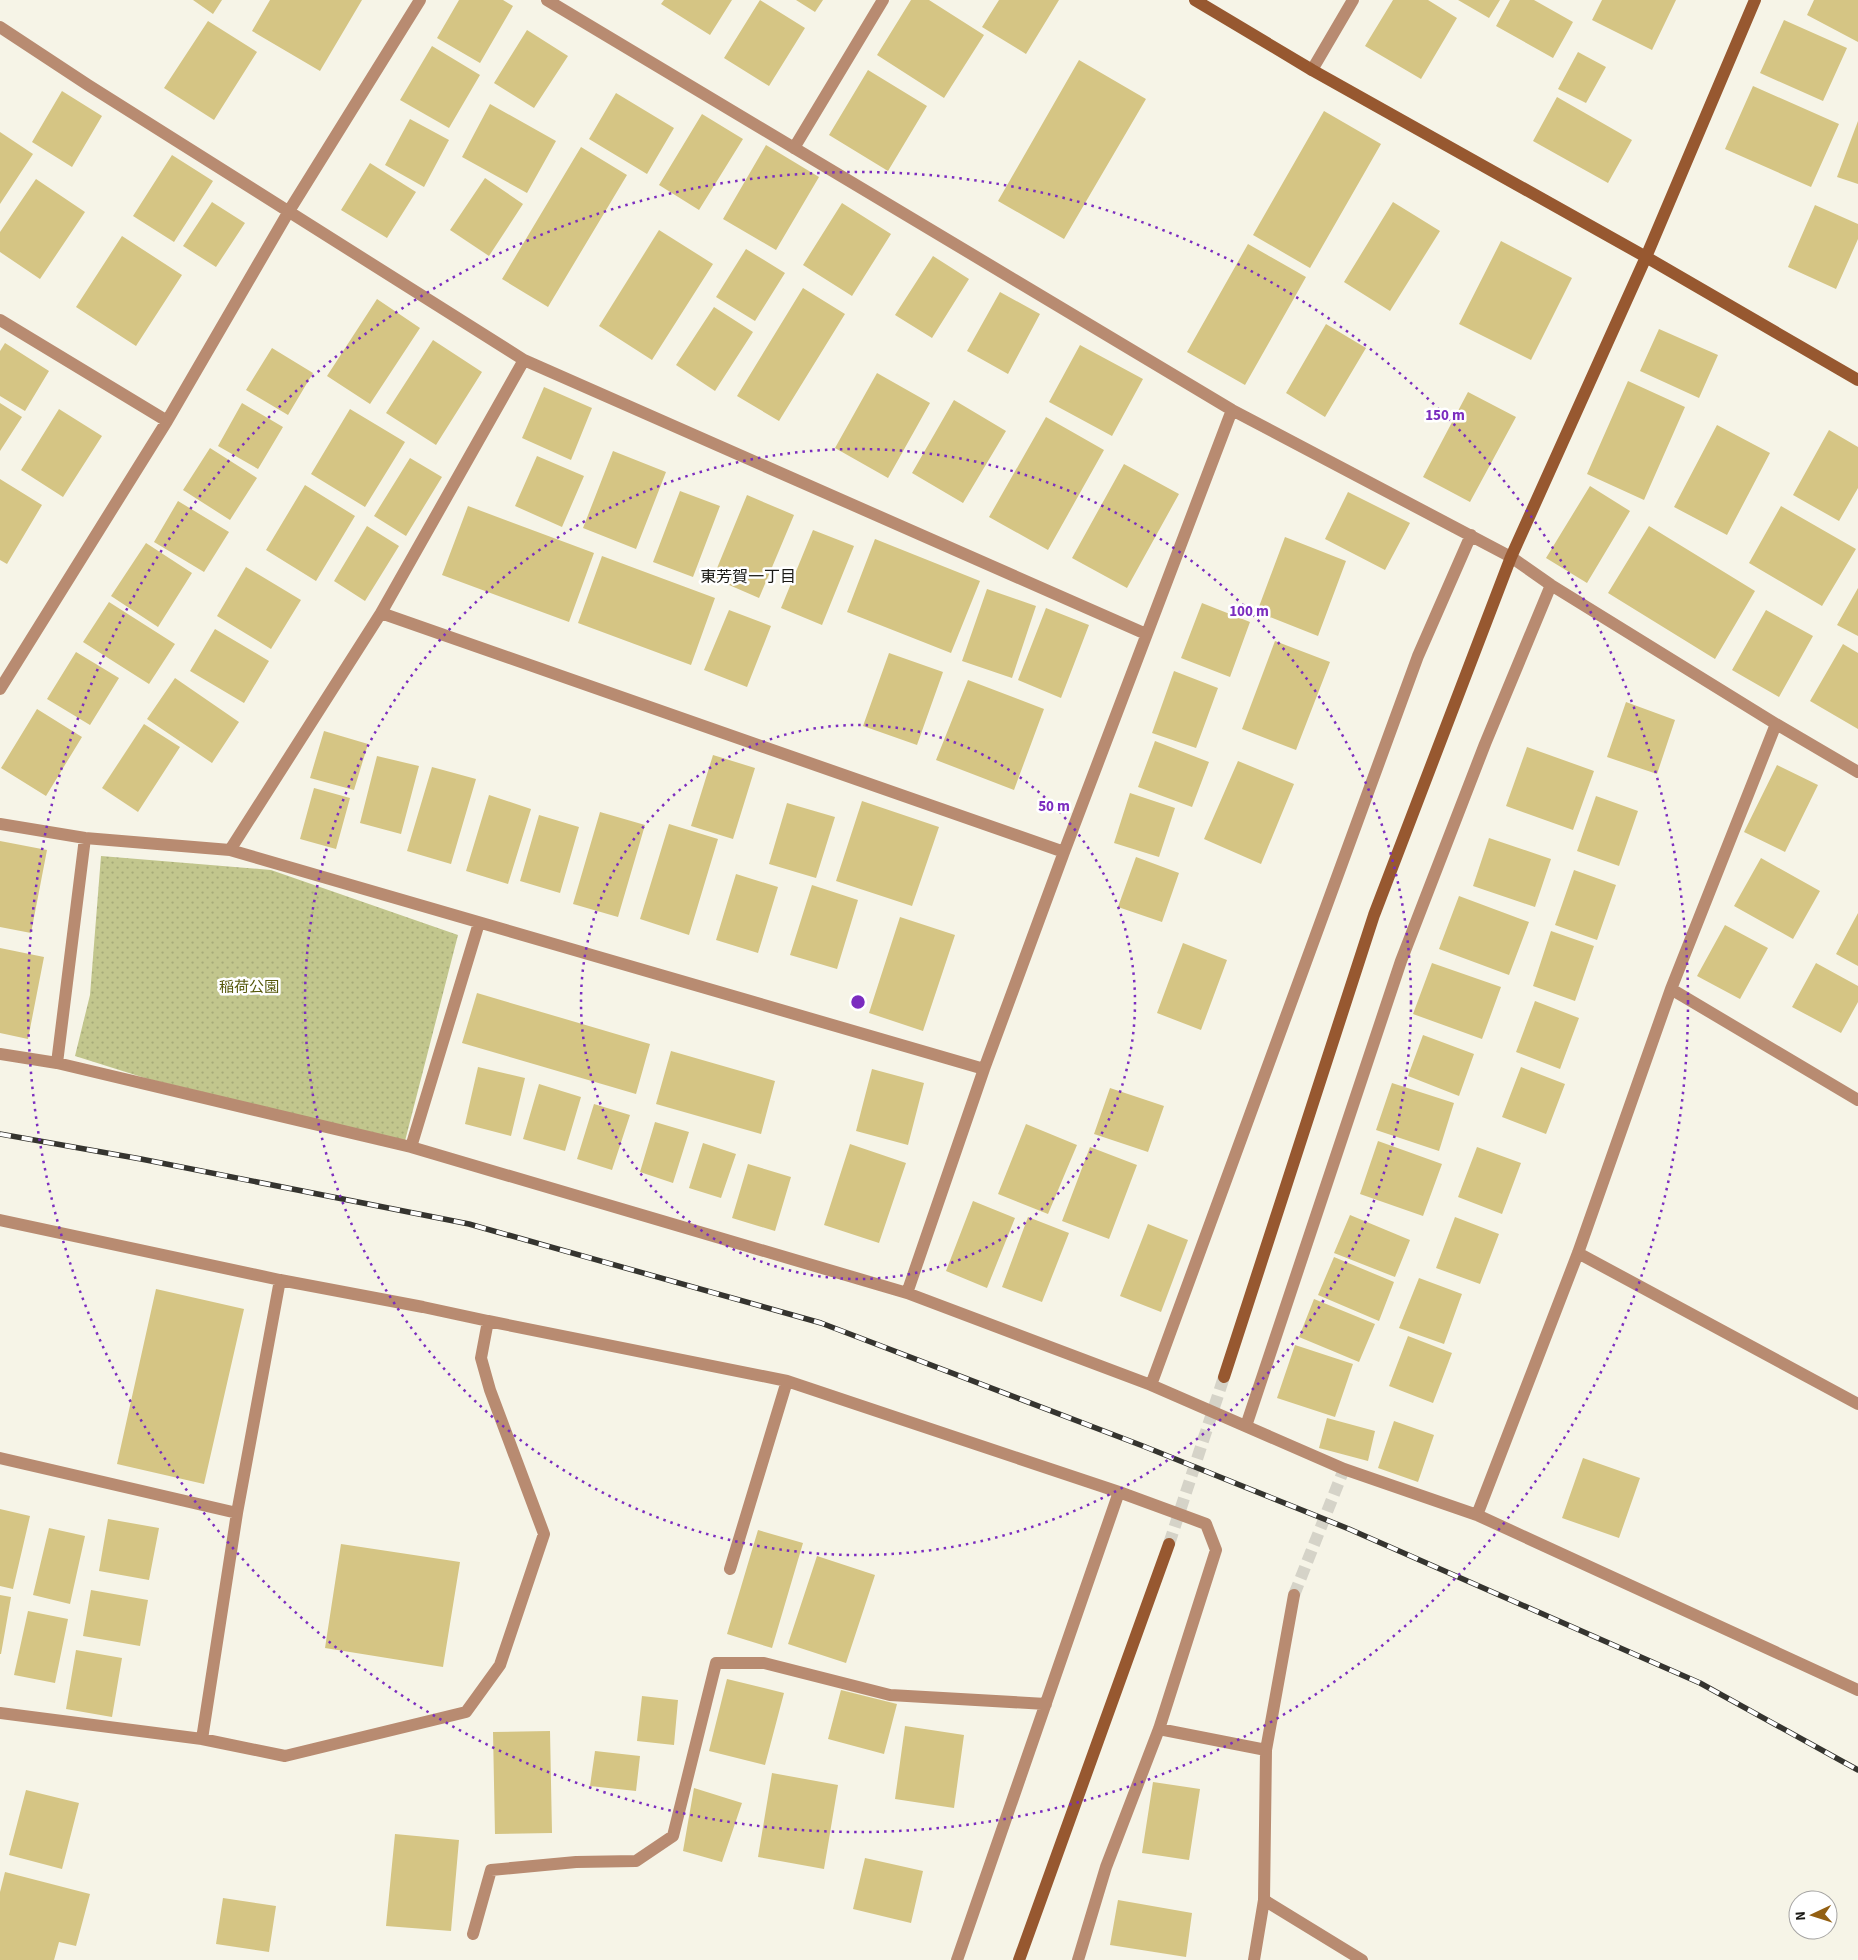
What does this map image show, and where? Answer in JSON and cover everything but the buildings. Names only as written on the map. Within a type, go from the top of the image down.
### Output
[{"type":"street","points":[[1195,0],[1312,70],[1858,380]]},
{"type":"street","points":[[1224,1377],[1374,915],[1511,557],[1646,258],[1755,0]]},
{"type":"street","points":[[1019,1960],[1169,1544]]},
{"type":"lane","points":[[0,689],[167,421],[289,211],[420,0]]},
{"type":"lane","points":[[546,0],[1232,410],[1511,557],[1551,586],[1858,772]]},
{"type":"lane","points":[[794,148],[883,0]]},
{"type":"lane","points":[[1312,70],[1353,0]]},
{"type":"lane","points":[[0,27],[88,85],[524,360],[1146,634]]},
{"type":"lane","points":[[0,320],[167,421]]},
{"type":"lane","points":[[230,850],[381,612],[524,360]]},
{"type":"lane","points":[[907,1293],[984,1069],[1146,634],[1232,410]]},
{"type":"lane","points":[[1151,1385],[1418,656],[1472,535]]},
{"type":"lane","points":[[1246,1426],[1401,961],[1482,753],[1551,586]]},
{"type":"lane","points":[[381,612],[1064,852]]},
{"type":"lane","points":[[1477,1515],[1578,1253],[1671,989],[1776,724]]},
{"type":"lane","points":[[0,824],[84,838],[230,850],[984,1069]]},
{"type":"lane","points":[[56,1063],[84,838]]},
{"type":"lane","points":[[411,1147],[479,923]]},
{"type":"lane","points":[[1671,989],[1858,1100]]},
{"type":"lane","points":[[0,1054],[56,1063],[411,1147],[907,1293],[1151,1385],[1344,1469],[1477,1515],[1858,1690]]},
{"type":"lane","points":[[0,1220],[280,1280],[423,1307],[488,1322],[787,1382],[1119,1492],[1206,1524],[1216,1550],[1159,1729],[1106,1867],[1078,1960]]},
{"type":"lane","points":[[1578,1253],[1858,1404]]},
{"type":"lane","points":[[202,1739],[237,1513],[280,1280]]},
{"type":"lane","points":[[0,1713],[202,1739],[285,1756],[466,1712],[500,1665],[544,1534],[490,1390],[481,1358],[488,1322]]},
{"type":"lane","points":[[730,1569],[787,1382]]},
{"type":"lane","points":[[0,1458],[237,1513]]},
{"type":"lane","points":[[957,1960],[1119,1492]]},
{"type":"lane","points":[[1254,1960],[1264,1900],[1266,1750],[1294,1595]]},
{"type":"lane","points":[[473,1934],[491,1870],[576,1862],[636,1861],[672,1836],[716,1663],[764,1663],[890,1695],[1046,1704]]},
{"type":"lane","points":[[1159,1729],[1266,1750]]},
{"type":"lane","points":[[1264,1900],[1362,1960]]},
{"type":"green space","name":"稲荷公園","points":[[101,856],[271,870],[458,935],[405,1141],[148,1079],[75,1056],[90,995]]},
{"type":"tunnel","points":[[1169,1544],[1224,1377]]},
{"type":"tunnel","points":[[1294,1595],[1344,1469]]},
{"type":"railway","points":[[0,1134],[141,1159],[469,1224],[821,1323],[1143,1446],[1349,1529],[1700,1683],[1858,1770]]},
{"type":"district","name":"東芳賀一丁目","points":[[748,577]]}]
